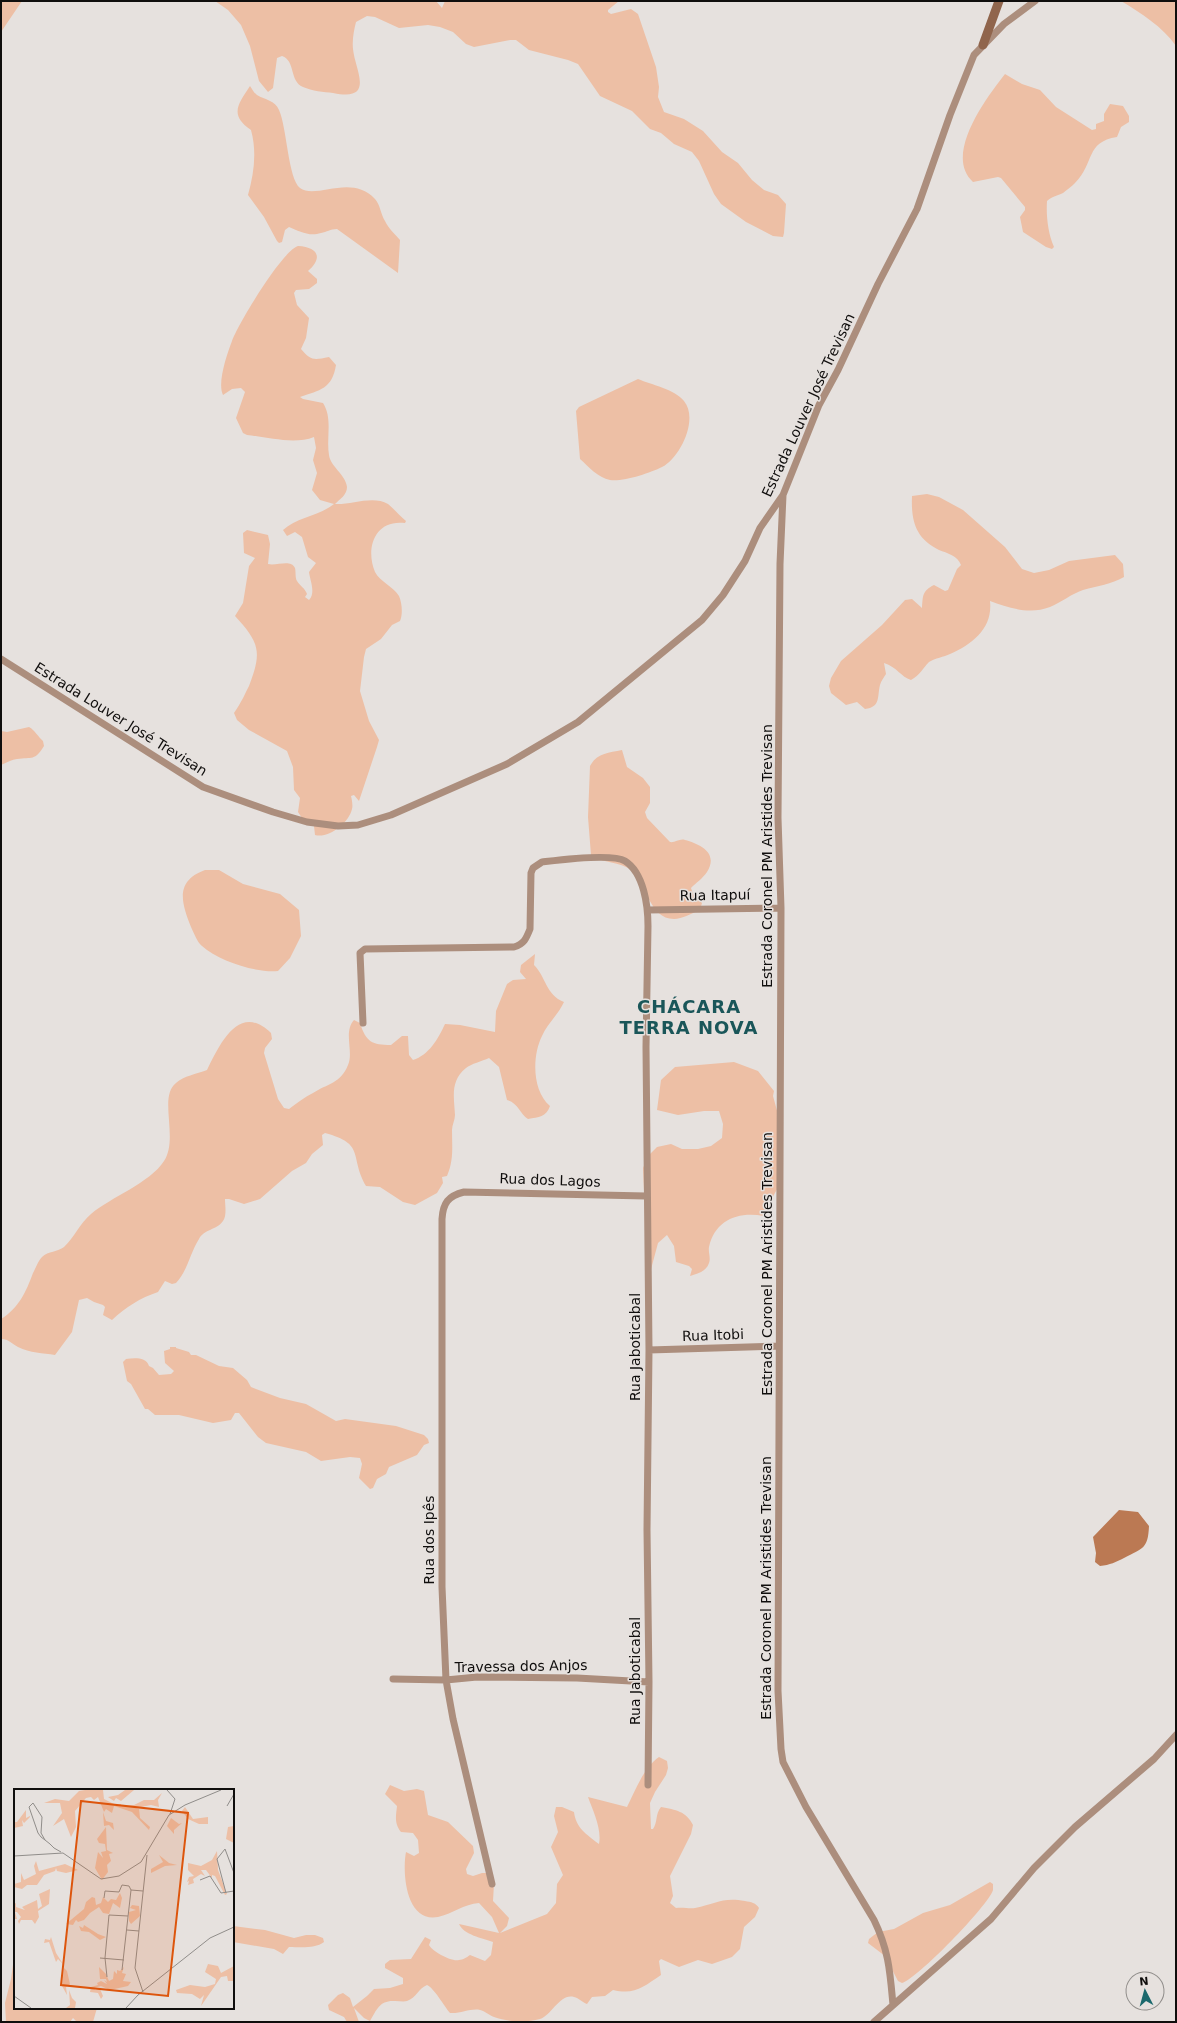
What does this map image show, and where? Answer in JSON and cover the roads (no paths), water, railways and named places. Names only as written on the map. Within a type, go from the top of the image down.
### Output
[{"type":"street","points":[[983,45],[999,1]]},
{"type":"street","name":"Estrada Louver José Trevisan","points":[[1,659],[203,787],[273,812],[307,822],[338,826],[358,825],[390,815],[507,764],[578,722],[702,620],[726,590],[744,561],[760,528],[783,495],[820,405],[878,284],[917,210],[950,115],[974,55],[1004,24],[1035,1]]},
{"type":"street","name":"Estrada Coronel PM Aristides Trevisan","points":[[783,495],[780,564],[778,818],[782,908],[780,1065],[782,1163],[779,1346],[778,1691],[781,1750],[783,1762],[790,1779],[874,1920],[884,1940],[889,1958],[893,2005]]},
{"type":"street","name":"Rua Jaboticabal","points":[[363,1023],[360,953],[365,949],[514,947],[522,945],[527,938],[530,929],[531,873],[536,864],[542,862],[612,857],[624,860],[631,866],[638,877],[645,893],[648,910],[646,1047],[646,1196],[649,1350],[647,1530],[649,1682],[648,1785]]},
{"type":"street","name":"Rua Itapuí","points":[[648,910],[782,908]]},
{"type":"street","name":"Rua dos Lagos","points":[[454,1195],[464,1192],[490,1191],[646,1196]]},
{"type":"street","name":"Rua dos Ipês","points":[[454,1195],[444,1205],[442,1220],[442,1579],[446,1680],[453,1719],[492,1884]]},
{"type":"street","name":"Rua Itobi","points":[[649,1350],[779,1346]]},
{"type":"street","name":"Travessa dos Anjos","points":[[393,1680],[446,1680],[477,1677],[564,1677],[649,1682]]},
{"type":"street","points":[[874,2022],[991,1919],[1034,1868],[1075,1827],[1154,1759],[1176,1735]]},
{"type":"district","name":"CHÁCARA TERRA NOVA","points":[[689,1017]]}]
